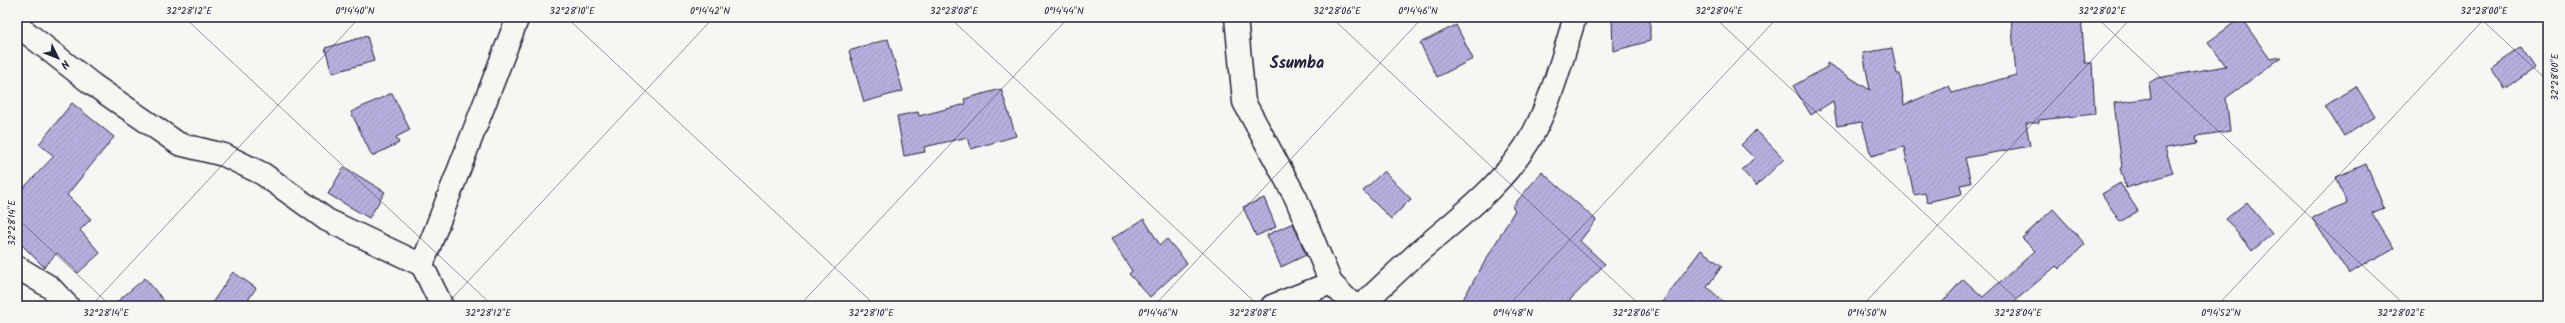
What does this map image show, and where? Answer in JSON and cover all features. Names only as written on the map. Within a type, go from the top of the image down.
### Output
[{"type":"street","points":[[422,265],[518,17]]},
{"type":"street","points":[[1236,17],[1244,102],[1296,198],[1331,283],[1350,302],[1363,305],[1422,250],[1481,201],[1507,170],[1533,134],[1556,77],[1575,17]]},
{"type":"street","points":[[17,25],[92,84],[179,144],[224,155],[263,174],[327,220],[422,265],[442,306]]},
{"type":"street","points":[[17,267],[50,287],[68,306]]},
{"type":"street","points":[[1272,306],[1331,283]]},
{"type":"building","points":[[1612,17],[1650,17],[1650,41],[1613,51]]},
{"type":"building","points":[[2011,17],[2081,17],[2085,63],[2092,63],[2095,114],[2039,120],[2039,123],[2026,123],[2030,146],[1965,158],[1971,183],[1960,185],[1962,194],[1927,202],[1925,193],[1914,195],[1904,147],[1871,156],[1862,122],[1837,126],[1833,101],[1811,115],[1793,86],[1827,67],[1827,63],[1870,90],[1863,53],[1892,48],[1897,74],[1900,74],[1904,105],[1949,86],[1952,93],[2016,75]]},
{"type":"building","points":[[2241,18],[2270,59],[2282,57],[2226,98],[2230,131],[2196,136],[2198,143],[2165,148],[2173,173],[2126,188],[2120,168],[2122,167],[2114,103],[2151,98],[2149,83],[2157,78],[2226,66],[2208,42]]},
{"type":"building","points":[[1456,25],[1473,59],[1437,77],[1420,43]]},
{"type":"building","points":[[367,36],[374,61],[332,73],[325,48]]},
{"type":"building","points":[[888,39],[903,91],[864,102],[849,51]]},
{"type":"building","points":[[2521,47],[2535,68],[2505,89],[2491,68]]},
{"type":"building","points":[[2356,86],[2375,117],[2344,136],[2325,106]]},
{"type":"building","points":[[1001,89],[1016,136],[971,149],[968,137],[924,147],[925,152],[904,156],[897,116],[918,112],[919,116],[966,104],[964,99]]},
{"type":"building","points":[[392,93],[410,130],[396,137],[399,143],[372,156],[351,112]]},
{"type":"building","points":[[72,103],[114,137],[67,195],[91,219],[80,230],[100,253],[78,273],[57,253],[44,267],[17,240],[17,195],[54,156],[39,144]]},
{"type":"building","points":[[1756,130],[1784,159],[1756,186],[1742,170],[1754,158],[1741,145]]},
{"type":"building","points":[[2366,164],[2384,208],[2372,213],[2394,249],[2374,260],[2373,259],[2349,274],[2312,218],[2347,204],[2336,177]]},
{"type":"building","points":[[344,167],[385,192],[369,218],[328,194]]},
{"type":"building","points":[[1384,171],[1411,199],[1391,219],[1363,191]]},
{"type":"building","points":[[1542,172],[1596,220],[1580,241],[1605,264],[1564,306],[1459,306],[1515,210],[1512,207]]},
{"type":"building","points":[[2120,183],[2138,211],[2120,222],[2102,194]]},
{"type":"building","points":[[1264,198],[1276,227],[1256,236],[1243,207]]},
{"type":"building","points":[[2247,202],[2272,234],[2252,251],[2226,219]]},
{"type":"building","points":[[2053,209],[2085,244],[2059,269],[2056,266],[2009,306],[1939,306],[1963,279],[1983,297],[2035,251],[2022,238]]},
{"type":"building","points":[[1144,219],[1160,245],[1167,239],[1187,263],[1150,297],[1129,274],[1132,271],[1111,239]]},
{"type":"building","points":[[1293,223],[1306,255],[1281,267],[1267,235]]},
{"type":"building","points":[[1701,250],[1722,266],[1707,287],[1728,306],[1659,306]]},
{"type":"building","points":[[233,272],[256,288],[244,306],[210,306]]},
{"type":"building","points":[[145,278],[168,306],[112,306]]},
{"type":"district","name":"Ssumba","points":[[1297,62]]}]
